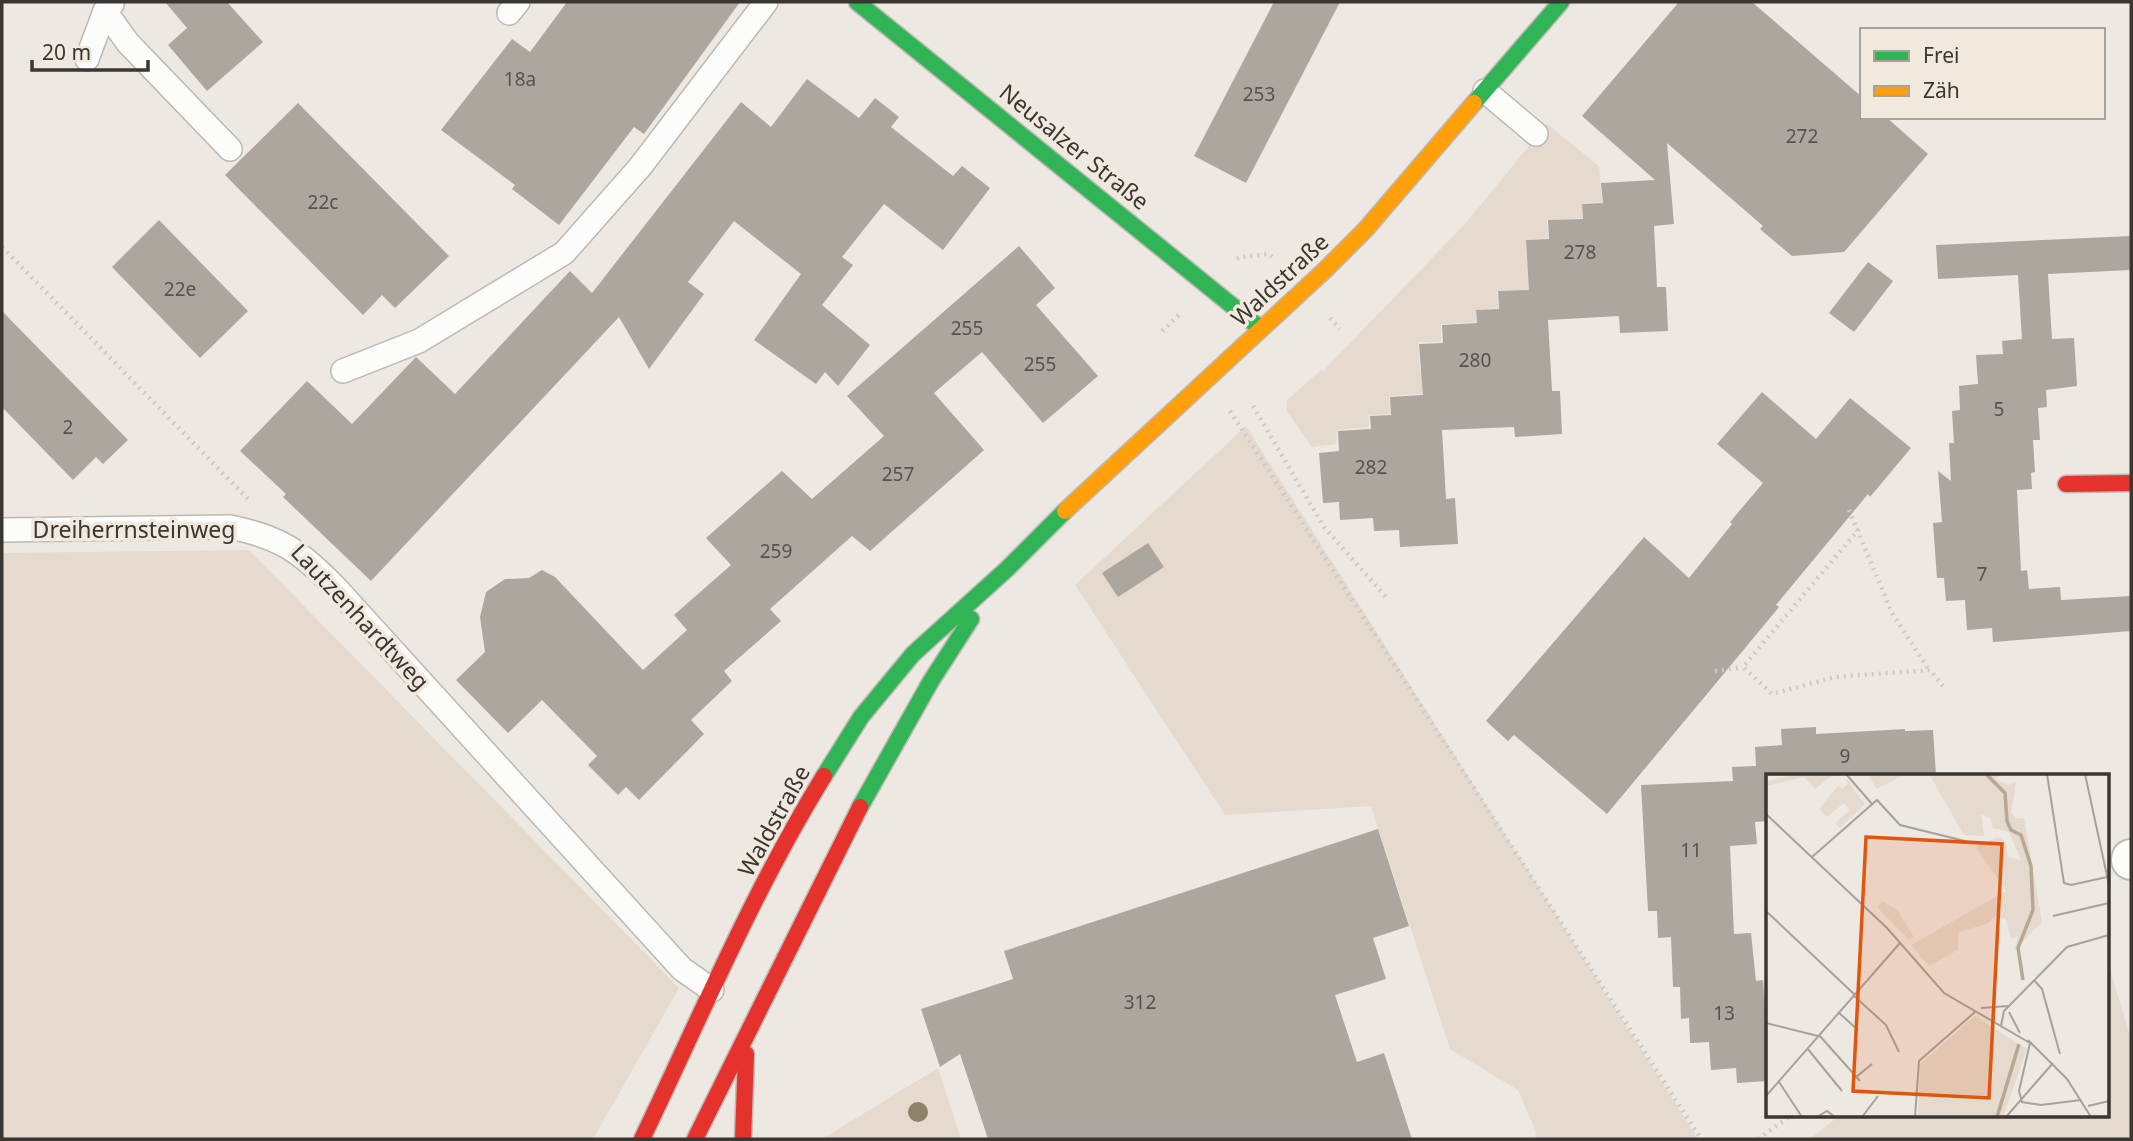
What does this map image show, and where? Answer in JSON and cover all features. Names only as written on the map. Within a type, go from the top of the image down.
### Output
[{"type":"main road","name":"Neusalzer Straße","points":[[857,2],[1261,330]]},
{"type":"main road","name":"Waldstraße","points":[[645,1136],[712,990],[801,814],[860,718],[913,654],[1007,569],[1087,489],[1261,330],[1366,229],[1561,2]]},
{"type":"main road","points":[[2066,484],[2131,483]]},
{"type":"main road","name":"Waldstraße","points":[[695,1139],[828,870],[888,757],[952,648],[1007,569]]},
{"type":"main road","points":[[743,1139],[748,1034]]},
{"type":"lane","points":[[343,371],[419,341],[564,253],[640,167],[766,2]]},
{"type":"lane","points":[[87,60],[109,6]]},
{"type":"lane","points":[[109,6],[128,43],[230,149]]},
{"type":"lane","points":[[1485,91],[1536,134]]},
{"type":"lane","name":"Dreiherrnsteinweg","points":[[2,530],[230,527],[257,532],[303,555]]},
{"type":"lane","name":"Lautzenhardtweg","points":[[303,555],[336,588],[681,969],[712,990]]},
{"type":"path","points":[[2,247],[254,505]]},
{"type":"path","points":[[1235,261],[1240,257],[1269,254],[1275,260]]},
{"type":"path","points":[[1162,331],[1180,314]]},
{"type":"path","points":[[1330,318],[1340,329]]},
{"type":"path","points":[[1253,406],[1324,527],[1386,597]]},
{"type":"path","points":[[1230,410],[1701,1139]]},
{"type":"path","points":[[1849,510],[1892,614],[1942,686]]},
{"type":"path","points":[[1715,671],[1743,667],[1859,529]]},
{"type":"path","points":[[1743,667],[1772,694],[1835,677],[1930,670]]},
{"type":"path","points":[[1758,1139],[1791,1116]]},
{"type":"shaded area","points":[[1547,124],[1599,166],[1602,202],[1582,203],[1582,218],[1547,220],[1548,238],[1526,240],[1527,263],[1531,264],[1533,289],[1497,291],[1498,308],[1476,310],[1476,322],[1441,324],[1441,342],[1418,342],[1424,394],[1389,396],[1390,414],[1369,415],[1369,427],[1337,430],[1336,444],[1312,447],[1287,411],[1287,400],[1323,371],[1465,224]]},
{"type":"shaded area","points":[[1246,426],[1698,1139],[1535,1139],[1536,1132],[1518,1090],[1450,1049],[1371,806],[1225,815],[1075,585]]},
{"type":"shaded area","points":[[249,550],[679,988],[593,1139],[2,1139],[2,553]]},
{"type":"shaded area","points":[[2108,963],[2131,1038],[2131,1139],[1810,1139],[1839,1116],[2108,1116]]},
{"type":"shaded area","points":[[938,1068],[961,1139],[822,1139]]},
{"type":"building","points":[[165,2],[227,2],[263,42],[207,91],[168,45],[187,28]]},
{"type":"building","points":[[567,2],[740,2],[644,134],[634,127],[559,225],[512,189],[515,185],[441,130],[512,39],[530,52]]},
{"type":"building","points":[[1274,2],[1340,2],[1246,183],[1194,156]]},
{"type":"building","points":[[1679,2],[1752,2],[1860,95],[1860,119],[1888,119],[1928,154],[1844,252],[1792,256],[1760,229],[1763,226],[1667,143],[1674,224],[1654,226],[1657,287],[1666,287],[1668,331],[1620,333],[1619,316],[1548,320],[1552,391],[1560,391],[1562,434],[1515,437],[1514,427],[1442,430],[1446,499],[1455,498],[1458,544],[1400,547],[1399,530],[1374,531],[1373,518],[1340,520],[1339,502],[1323,503],[1319,453],[1339,451],[1338,431],[1371,429],[1370,416],[1391,415],[1390,397],[1423,395],[1419,344],[1443,343],[1442,325],[1477,323],[1476,310],[1499,309],[1498,291],[1529,290],[1526,240],[1549,239],[1548,220],[1583,219],[1582,204],[1603,203],[1601,183],[1655,180],[1582,116]]},
{"type":"building","points":[[807,79],[859,118],[875,98],[899,117],[891,127],[953,176],[962,166],[990,188],[943,250],[884,204],[842,257],[853,265],[822,305],[870,345],[838,386],[825,372],[816,384],[754,340],[801,274],[734,221],[688,282],[704,294],[649,369],[619,317],[371,581],[283,497],[286,494],[240,451],[307,381],[352,424],[416,357],[455,394],[570,271],[592,293],[741,102],[771,127]]},
{"type":"building","points":[[298,103],[449,256],[395,308],[382,295],[363,315],[225,175]]},
{"type":"building","points":[[159,220],[248,311],[200,358],[112,267]]},
{"type":"building","points":[[2131,236],[2131,270],[2048,274],[2052,339],[2074,338],[2077,386],[2046,390],[2047,407],[2038,408],[2040,440],[2033,440],[2035,472],[2031,473],[2032,489],[2017,490],[2021,571],[2027,570],[2029,589],[2060,587],[2061,600],[2131,596],[2131,631],[1993,642],[1992,628],[1967,630],[1965,600],[1946,601],[1944,578],[1937,578],[1933,523],[1942,522],[1938,471],[1951,481],[1949,443],[1954,443],[1952,411],[1960,410],[1959,386],[1978,384],[1976,355],[2003,354],[2002,341],[2022,339],[2018,275],[1938,279],[1936,245]]},
{"type":"building","points":[[1019,246],[1055,288],[1036,305],[1098,376],[1043,423],[982,352],[934,393],[984,450],[870,551],[852,536],[770,609],[781,621],[724,671],[732,681],[691,720],[704,734],[639,800],[626,787],[618,795],[588,765],[597,756],[542,700],[508,733],[456,680],[485,652],[480,617],[486,592],[505,579],[529,578],[542,570],[555,577],[643,670],[687,630],[674,615],[731,565],[706,538],[782,471],[812,499],[884,436],[847,396]]},
{"type":"building","points":[[1868,262],[1893,281],[1854,332],[1829,313]]},
{"type":"building","points":[[2,311],[128,440],[103,464],[96,457],[73,480],[2,407]]},
{"type":"building","points":[[1762,392],[1816,439],[1850,398],[1911,448],[1870,497],[1868,494],[1776,605],[1779,607],[1607,814],[1514,735],[1508,741],[1486,721],[1644,537],[1689,578],[1763,483],[1717,444]]},
{"type":"building","points":[[1148,543],[1164,567],[1118,597],[1102,573]]},
{"type":"building","points":[[1816,727],[1816,734],[1933,730],[1936,774],[1766,774],[1766,821],[1755,822],[1757,844],[1730,846],[1734,934],[1751,933],[1756,981],[1763,980],[1766,1008],[1766,1081],[1737,1083],[1736,1068],[1711,1070],[1709,1042],[1690,1043],[1689,1018],[1681,1019],[1680,987],[1673,987],[1671,937],[1658,938],[1657,911],[1648,911],[1641,785],[1733,781],[1732,767],[1756,766],[1755,747],[1782,745],[1781,729]]},
{"type":"building","points":[[1378,829],[1409,926],[1373,938],[1386,979],[1335,995],[1357,1062],[1384,1053],[1412,1139],[988,1139],[960,1054],[940,1067],[921,1009],[1013,979],[1004,951]]},
{"type":"traffic: fast","points":[[857,2],[1261,329]]},
{"type":"traffic: fast","points":[[1474,103],[1561,2]]},
{"type":"traffic: fast","points":[[824,776],[861,717],[913,654],[1007,569],[1065,511]]},
{"type":"traffic: fast","points":[[860,807],[931,681],[971,619]]},
{"type":"traffic: slow","points":[[1065,511],[1325,270],[1366,229],[1474,103]]},
{"type":"traffic: jam","points":[[2066,484],[2131,483]]},
{"type":"traffic: jam","points":[[642,1139],[751,909],[824,776]]},
{"type":"traffic: jam","points":[[695,1139],[860,807]]},
{"type":"traffic: jam","points":[[743,1139],[746,1054]]}]
